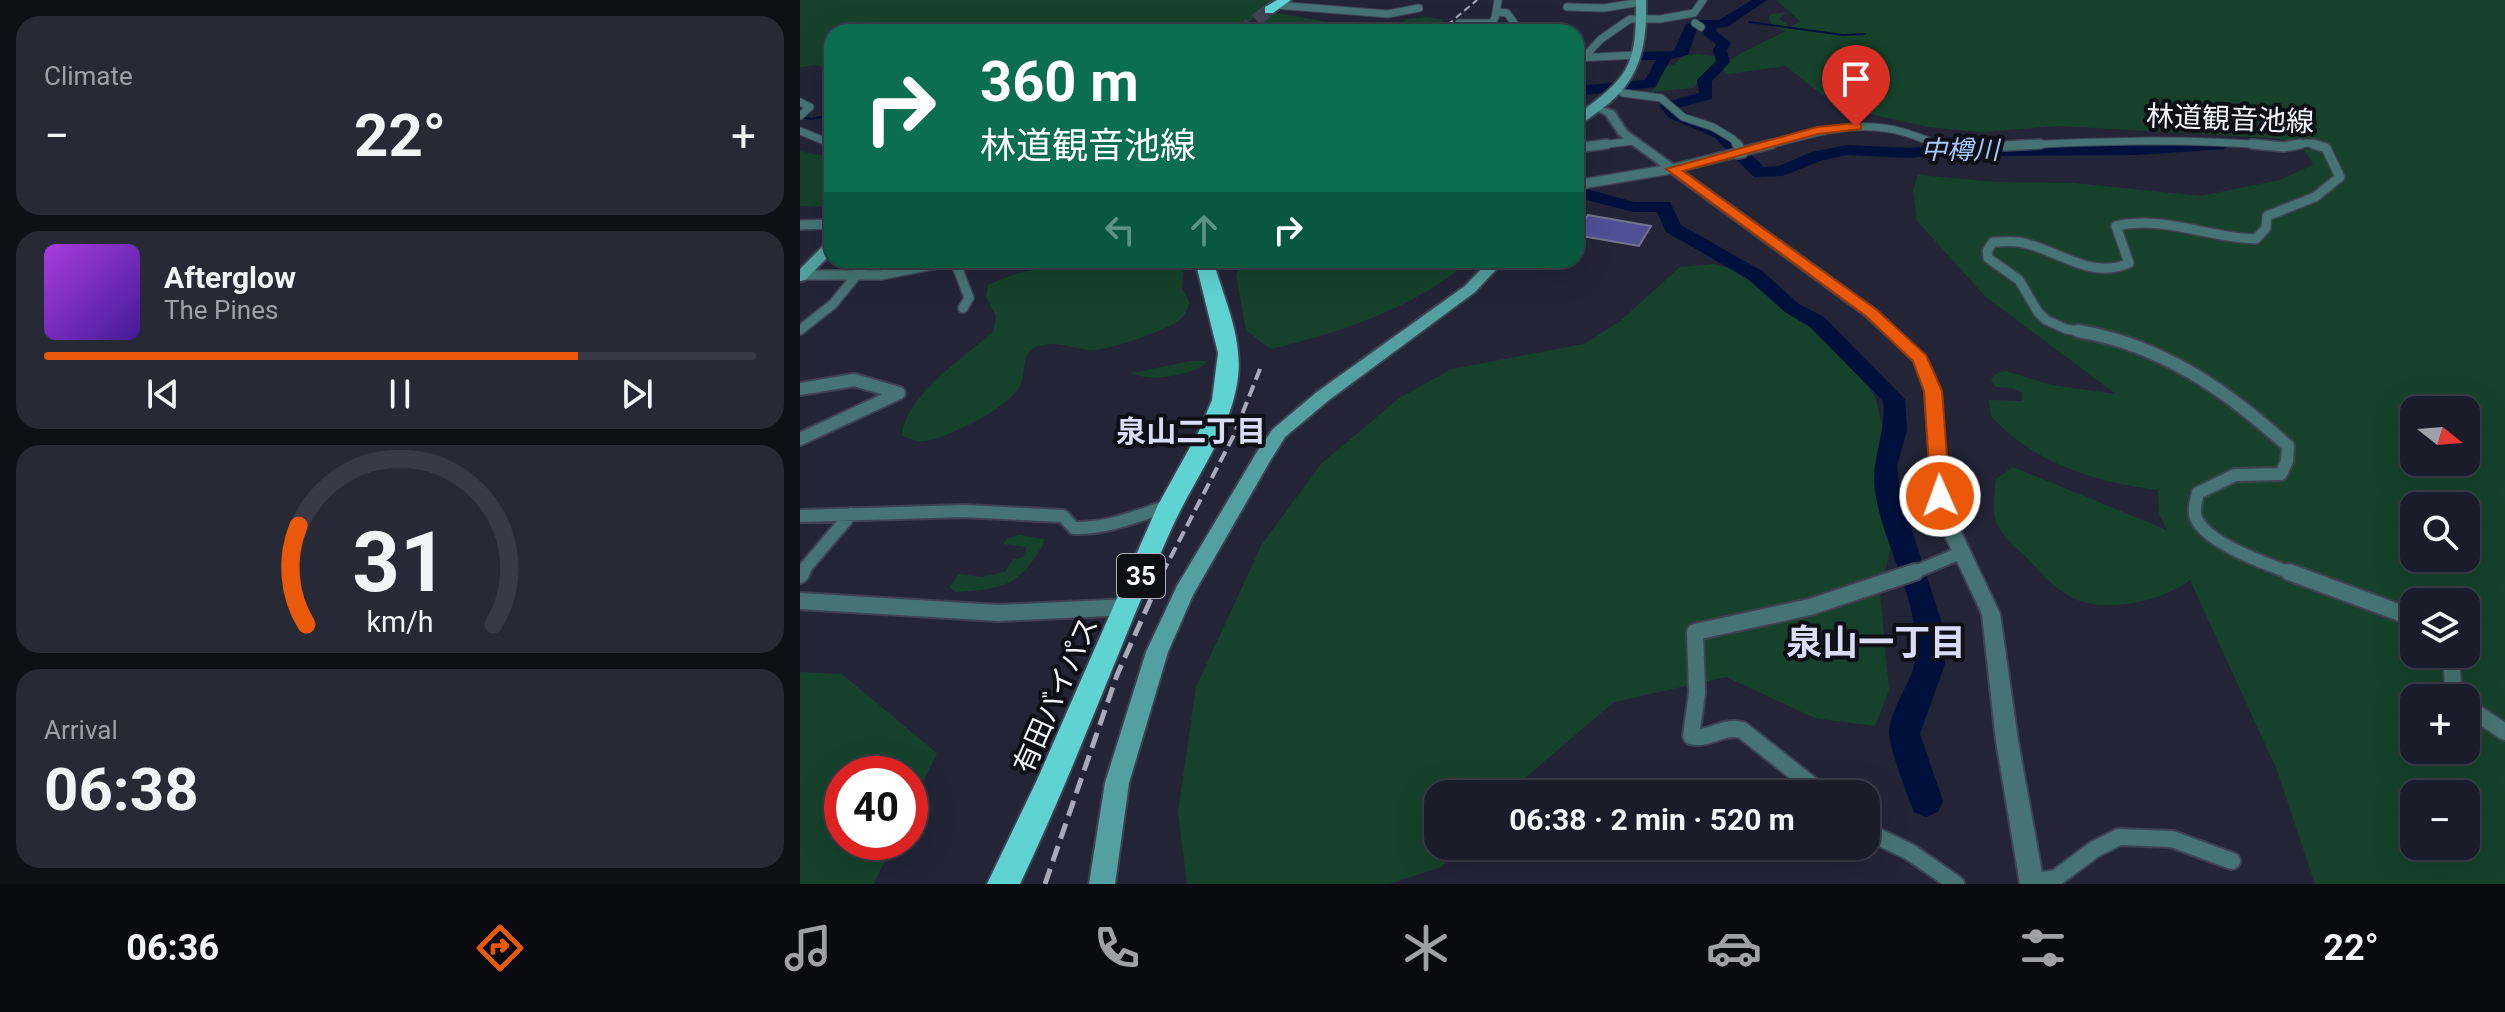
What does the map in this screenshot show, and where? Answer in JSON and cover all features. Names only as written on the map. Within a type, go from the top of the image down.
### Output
[{"type":"highway","name":"有田バイパス","points":[[1003,884],[1171,505],[1214,422],[1227,384],[1229,354],[1206,268]]},
{"type":"main road","points":[[1584,110],[1626,81],[1636,55],[1641,1]]},
{"type":"main road","points":[[801,276],[824,253]]},
{"type":"main road","points":[[1102,884],[1117,783],[1157,652],[1184,592],[1263,457],[1287,426],[1470,289],[1490,268]]},
{"type":"street","points":[[1480,24],[1490,23],[1498,12],[1498,0]]},
{"type":"street","points":[[1584,54],[1630,19],[1694,13],[1703,0]]},
{"type":"street","points":[[1567,7],[1584,4],[1604,8],[1641,1]]},
{"type":"street","points":[[1277,5],[1388,14],[1419,8]]},
{"type":"street","points":[[1498,12],[1507,13],[1515,24]]},
{"type":"street","points":[[1584,57],[1636,55]]},
{"type":"street","points":[[1623,93],[1661,98],[1683,117],[1713,127],[1733,139],[1737,154]]},
{"type":"street","points":[[800,116],[810,107],[802,103]]},
{"type":"street","points":[[1587,106],[1610,113],[1623,133],[1871,313],[1920,359],[1933,391],[1940,496],[1946,519],[1991,614],[2007,741],[2031,883],[2056,878],[2095,849],[2119,837],[2172,839],[2232,861]]},
{"type":"street","points":[[800,123],[804,132],[824,141]]},
{"type":"street","name":"林道観音池線","points":[[1584,184],[1672,169],[1817,131],[1856,127],[1901,131],[1942,146],[1971,148],[2100,141],[2226,142],[2284,147],[2308,143],[2326,148],[2340,177],[2320,197],[2282,208],[2267,216],[2266,228],[2256,239],[2234,241],[2158,222],[2125,222],[2116,226],[2129,263],[2121,269],[2097,270],[2017,242],[1993,242],[1987,251],[1988,258],[2023,284],[2036,311],[2047,320],[2088,335],[2126,340],[2205,379],[2250,411],[2288,446],[2287,461],[2281,474],[2235,475],[2198,493],[2193,508],[2199,523],[2228,545],[2271,565],[2400,613]]},
{"type":"street","points":[[1584,147],[1634,141]]},
{"type":"street","points":[[800,225],[824,224]]},
{"type":"street","points":[[800,330],[833,304],[863,268]]},
{"type":"street","points":[[801,276],[854,279],[932,268]]},
{"type":"street","points":[[959,268],[969,298],[963,308]]},
{"type":"street","points":[[800,389],[854,380],[899,393],[800,439]]},
{"type":"street","points":[[800,516],[941,509],[1009,510],[1063,516],[1074,528],[1089,530],[1118,524],[1171,505]]},
{"type":"street","points":[[800,575],[851,514]]},
{"type":"street","points":[[1805,780],[1742,730],[1729,727],[1699,738],[1691,736],[1697,693],[1695,632],[1810,607],[1904,577],[1963,552]]},
{"type":"street","points":[[800,601],[999,613],[1128,607]]},
{"type":"street","points":[[2480,715],[2505,732]]},
{"type":"street","points":[[1880,838],[1910,852],[1956,884]]},
{"type":"green space","points":[[800,0],[1281,0],[1246,24],[824,24],[824,71],[818,65],[800,67]]},
{"type":"green space","points":[[1776,0],[2505,0],[2505,884],[2315,884],[2277,770],[2190,580],[2148,600],[2114,605],[2083,602],[2052,584],[2006,537],[1996,522],[1996,479],[2013,467],[2167,530],[2159,514],[2158,490],[2112,482],[2067,468],[2027,447],[1991,416],[1989,400],[2022,401],[2022,393],[2012,388],[1995,387],[1991,379],[2006,371],[2052,385],[2116,394],[1985,296],[1917,221],[1913,190],[1918,175],[1998,182],[2074,183],[2200,196],[2280,180],[2313,165],[2306,152],[2292,143],[2272,138],[2059,126],[1979,132],[1928,127],[1874,115],[1821,94],[1786,66],[1728,74],[1720,68],[1741,53],[1786,31],[1772,26],[1771,14],[1787,12],[1779,19],[1788,25],[1788,29],[1800,21]]},
{"type":"green space","points":[[1271,12],[1330,24],[1254,24]]},
{"type":"green space","points":[[1426,17],[1444,20],[1439,24],[1400,24],[1407,19]]},
{"type":"green space","points":[[1684,55],[1717,57],[1719,62],[1693,88],[1651,92],[1660,82],[1657,81],[1668,64],[1674,65]]},
{"type":"green space","points":[[800,151],[824,156],[824,207],[800,206]]},
{"type":"green space","points":[[1714,264],[1734,270],[1838,345],[1875,397],[1889,452],[1896,524],[1880,592],[1889,690],[1875,726],[1815,718],[1726,677],[1614,702],[1522,780],[1424,780],[1424,860],[1447,860],[1441,867],[1389,884],[1187,884],[1178,812],[1196,687],[1262,544],[1321,464],[1398,399],[1451,369],[1584,344],[1619,322],[1680,267]]},
{"type":"green space","points":[[1042,268],[1183,268],[1182,288],[1190,303],[1185,314],[1174,324],[1122,344],[1097,350],[1054,344],[1034,348],[1025,360],[1020,386],[1014,395],[992,412],[963,428],[926,441],[902,436],[913,406],[924,392],[993,332],[996,316],[986,297],[988,285]]},
{"type":"green space","points":[[1240,268],[1459,268],[1402,305],[1321,336],[1270,349],[1246,330],[1236,275]]},
{"type":"green space","points":[[1205,361],[1206,364],[1170,376],[1149,377],[1132,373]]},
{"type":"green space","points":[[1020,535],[1044,539],[1034,559],[1016,578],[1006,584],[984,589],[955,592],[950,587],[959,574],[982,577],[1005,572],[1012,560],[1023,557],[1027,547],[1003,544],[1008,538]]},
{"type":"green space","points":[[800,672],[842,674],[937,753],[928,772],[928,756],[824,756],[824,860],[885,860],[874,884],[800,884]]},
{"type":"building","points":[[1588,215],[1651,226],[1639,246],[1584,236],[1584,222]]},
{"type":"waterway","points":[[1666,55],[1683,52],[1691,27],[1722,24],[1761,0]]},
{"type":"waterway","points":[[1749,22],[1843,35],[1865,34]]},
{"type":"waterway","name":"中樽川","points":[[1711,25],[1709,32],[1724,43],[1720,50],[1723,62],[1704,80],[1707,96],[1667,106],[1675,115],[1720,134],[1760,173],[1782,171],[1818,156],[1847,150],[1911,153],[1947,148],[1975,151],[2138,150],[2224,144]]},
{"type":"waterway","points":[[1584,90],[1650,84],[1666,55]]},
{"type":"waterway","points":[[1610,56],[1666,55]]},
{"type":"waterway","points":[[802,117],[824,116]]},
{"type":"waterway","points":[[1584,193],[1633,207],[1664,206],[1673,228],[1755,275],[1792,308],[1817,322],[1894,399],[1895,430],[1885,466],[1888,493],[1930,630],[1930,664],[1904,734],[1926,801]]},
{"type":"tunnel","points":[[1251,24],[1269,10]]},
{"type":"railway","points":[[1448,24],[1477,0]]},
{"type":"railway","points":[[1163,573],[1233,437],[1260,369]]},
{"type":"railway","points":[[1045,884],[1117,675],[1163,573]]},
{"type":"district","name":"泉山二丁目","points":[[1191,431]]},
{"type":"district","name":"泉山一丁目","points":[[1876,643]]},
{"type":"route","points":[[1856,127],[1817,131],[1743,153],[1672,169],[1871,313],[1920,359],[1933,391],[1939,442],[1940,496]]}]
